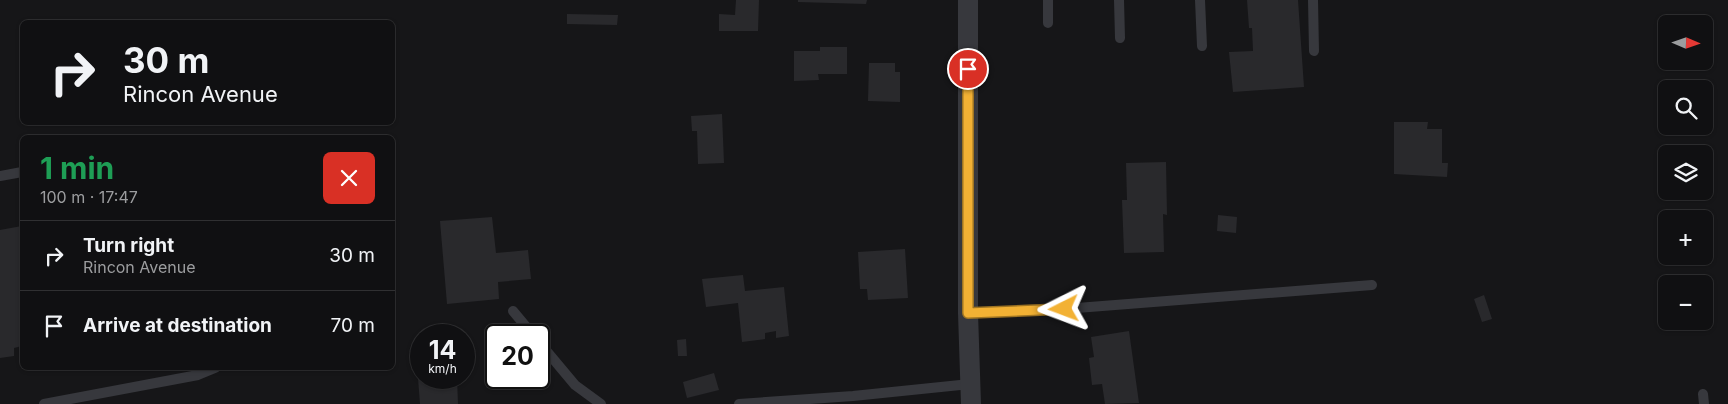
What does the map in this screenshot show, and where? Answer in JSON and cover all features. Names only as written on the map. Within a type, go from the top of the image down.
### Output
[{"type":"street","points":[[968,0],[968,313],[970,404]]},
{"type":"lane","points":[[1048,0],[1048,23]]},
{"type":"lane","points":[[1119,0],[1120,38]]},
{"type":"lane","points":[[1200,0],[1202,46]]},
{"type":"lane","points":[[1313,0],[1314,51]]},
{"type":"lane","points":[[0,176],[20,172]]},
{"type":"lane","points":[[968,313],[1064,309],[1372,284]]},
{"type":"lane","points":[[513,311],[524,324]]},
{"type":"lane","points":[[550,355],[575,385],[601,404]]},
{"type":"lane","points":[[44,404],[198,375],[210,370]]},
{"type":"lane","points":[[739,404],[853,396],[970,384]]},
{"type":"building","points":[[736,0],[759,0],[758,31],[719,31],[719,14],[735,15]]},
{"type":"building","points":[[798,0],[867,0],[866,4],[798,2]]},
{"type":"building","points":[[1247,0],[1298,0],[1304,87],[1233,92],[1229,52],[1253,51],[1252,28],[1249,28]]},
{"type":"building","points":[[567,14],[618,15],[617,25],[567,24]]},
{"type":"building","points":[[820,47],[847,47],[847,74],[818,74],[819,80],[794,81],[794,51],[820,51]]},
{"type":"building","points":[[869,63],[895,63],[895,72],[900,72],[900,102],[868,101]]},
{"type":"building","points":[[722,114],[724,163],[698,164],[697,131],[692,131],[691,116]]},
{"type":"building","points":[[1394,122],[1428,122],[1427,129],[1442,129],[1442,163],[1448,163],[1447,177],[1394,174]]},
{"type":"building","points":[[1166,162],[1167,215],[1163,214],[1164,252],[1124,253],[1122,200],[1127,200],[1126,163]]},
{"type":"building","points":[[1218,215],[1237,217],[1236,233],[1217,231]]},
{"type":"building","points":[[492,217],[496,253],[528,250],[531,279],[498,282],[499,299],[447,304],[440,221]]},
{"type":"building","points":[[20,226],[20,346],[14,348],[14,356],[0,358],[0,230]]},
{"type":"building","points":[[905,249],[908,298],[868,300],[867,289],[860,289],[858,252]]},
{"type":"building","points":[[743,275],[745,291],[784,287],[789,336],[776,338],[776,331],[765,333],[765,339],[742,342],[738,303],[706,307],[702,279]]},
{"type":"building","points":[[1484,295],[1492,319],[1482,322],[1474,299]]},
{"type":"building","points":[[1129,331],[1139,403],[1105,404],[1102,384],[1092,385],[1089,358],[1094,357],[1091,337]]},
{"type":"building","points":[[686,339],[687,356],[678,356],[677,340]]},
{"type":"building","points":[[714,373],[719,390],[687,398],[683,382]]},
{"type":"building","points":[[419,389],[457,389],[458,404],[420,404]]},
{"type":"route","points":[[968,69],[968,313],[1064,309]]}]
